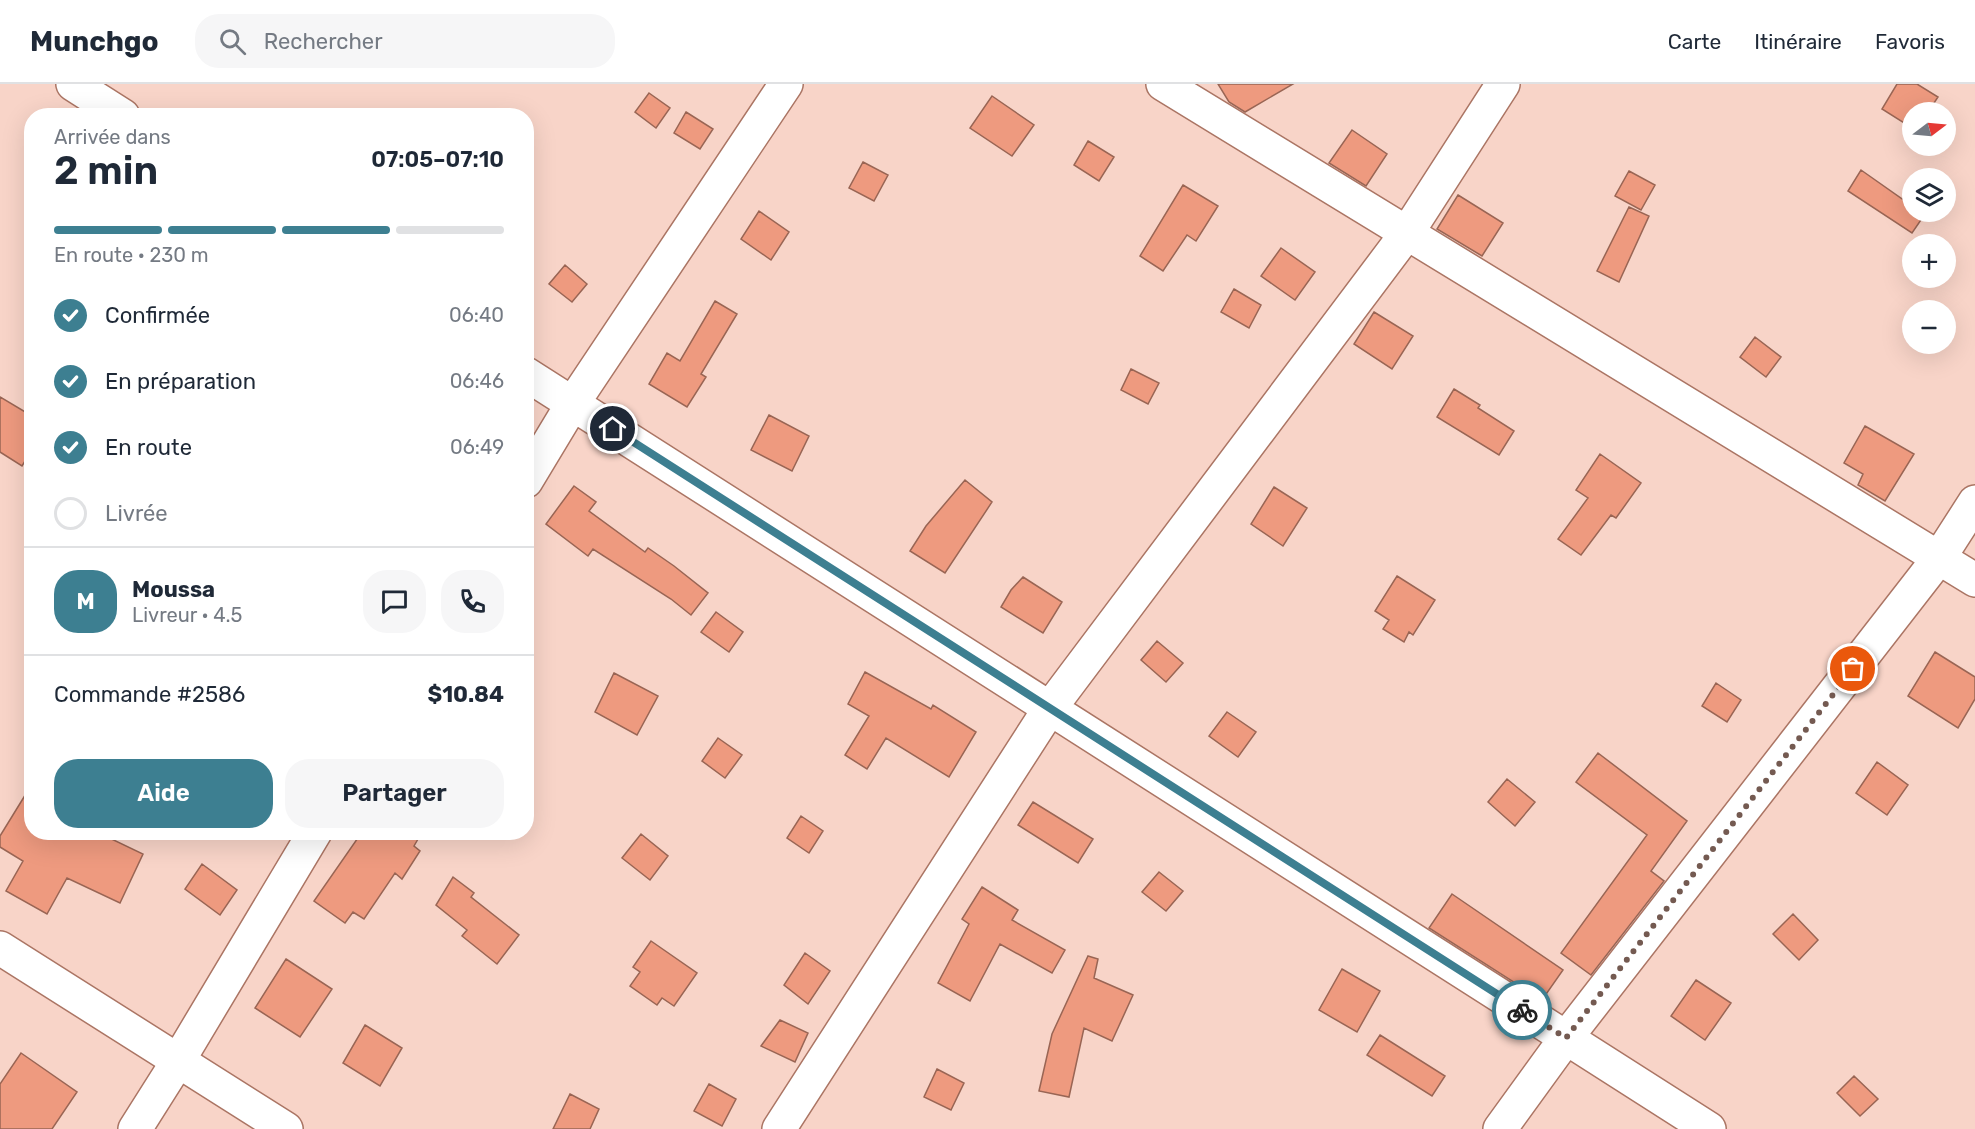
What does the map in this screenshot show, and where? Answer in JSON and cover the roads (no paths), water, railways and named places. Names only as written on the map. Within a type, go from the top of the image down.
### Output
[{"type":"street","points":[[73,84],[110,108]]},
{"type":"street","points":[[534,468],[573,404],[786,84]]},
{"type":"street","points":[[1163,84],[1975,580]]},
{"type":"street","points":[[779,1129],[1050,708],[1407,233],[1503,84]]},
{"type":"street","points":[[534,379],[1709,1129]]},
{"type":"street","points":[[1500,1129],[1566,1038],[1939,558],[1975,502]]},
{"type":"street","points":[[135,1129],[310,840]]},
{"type":"street","points":[[0,948],[286,1129]]}]
